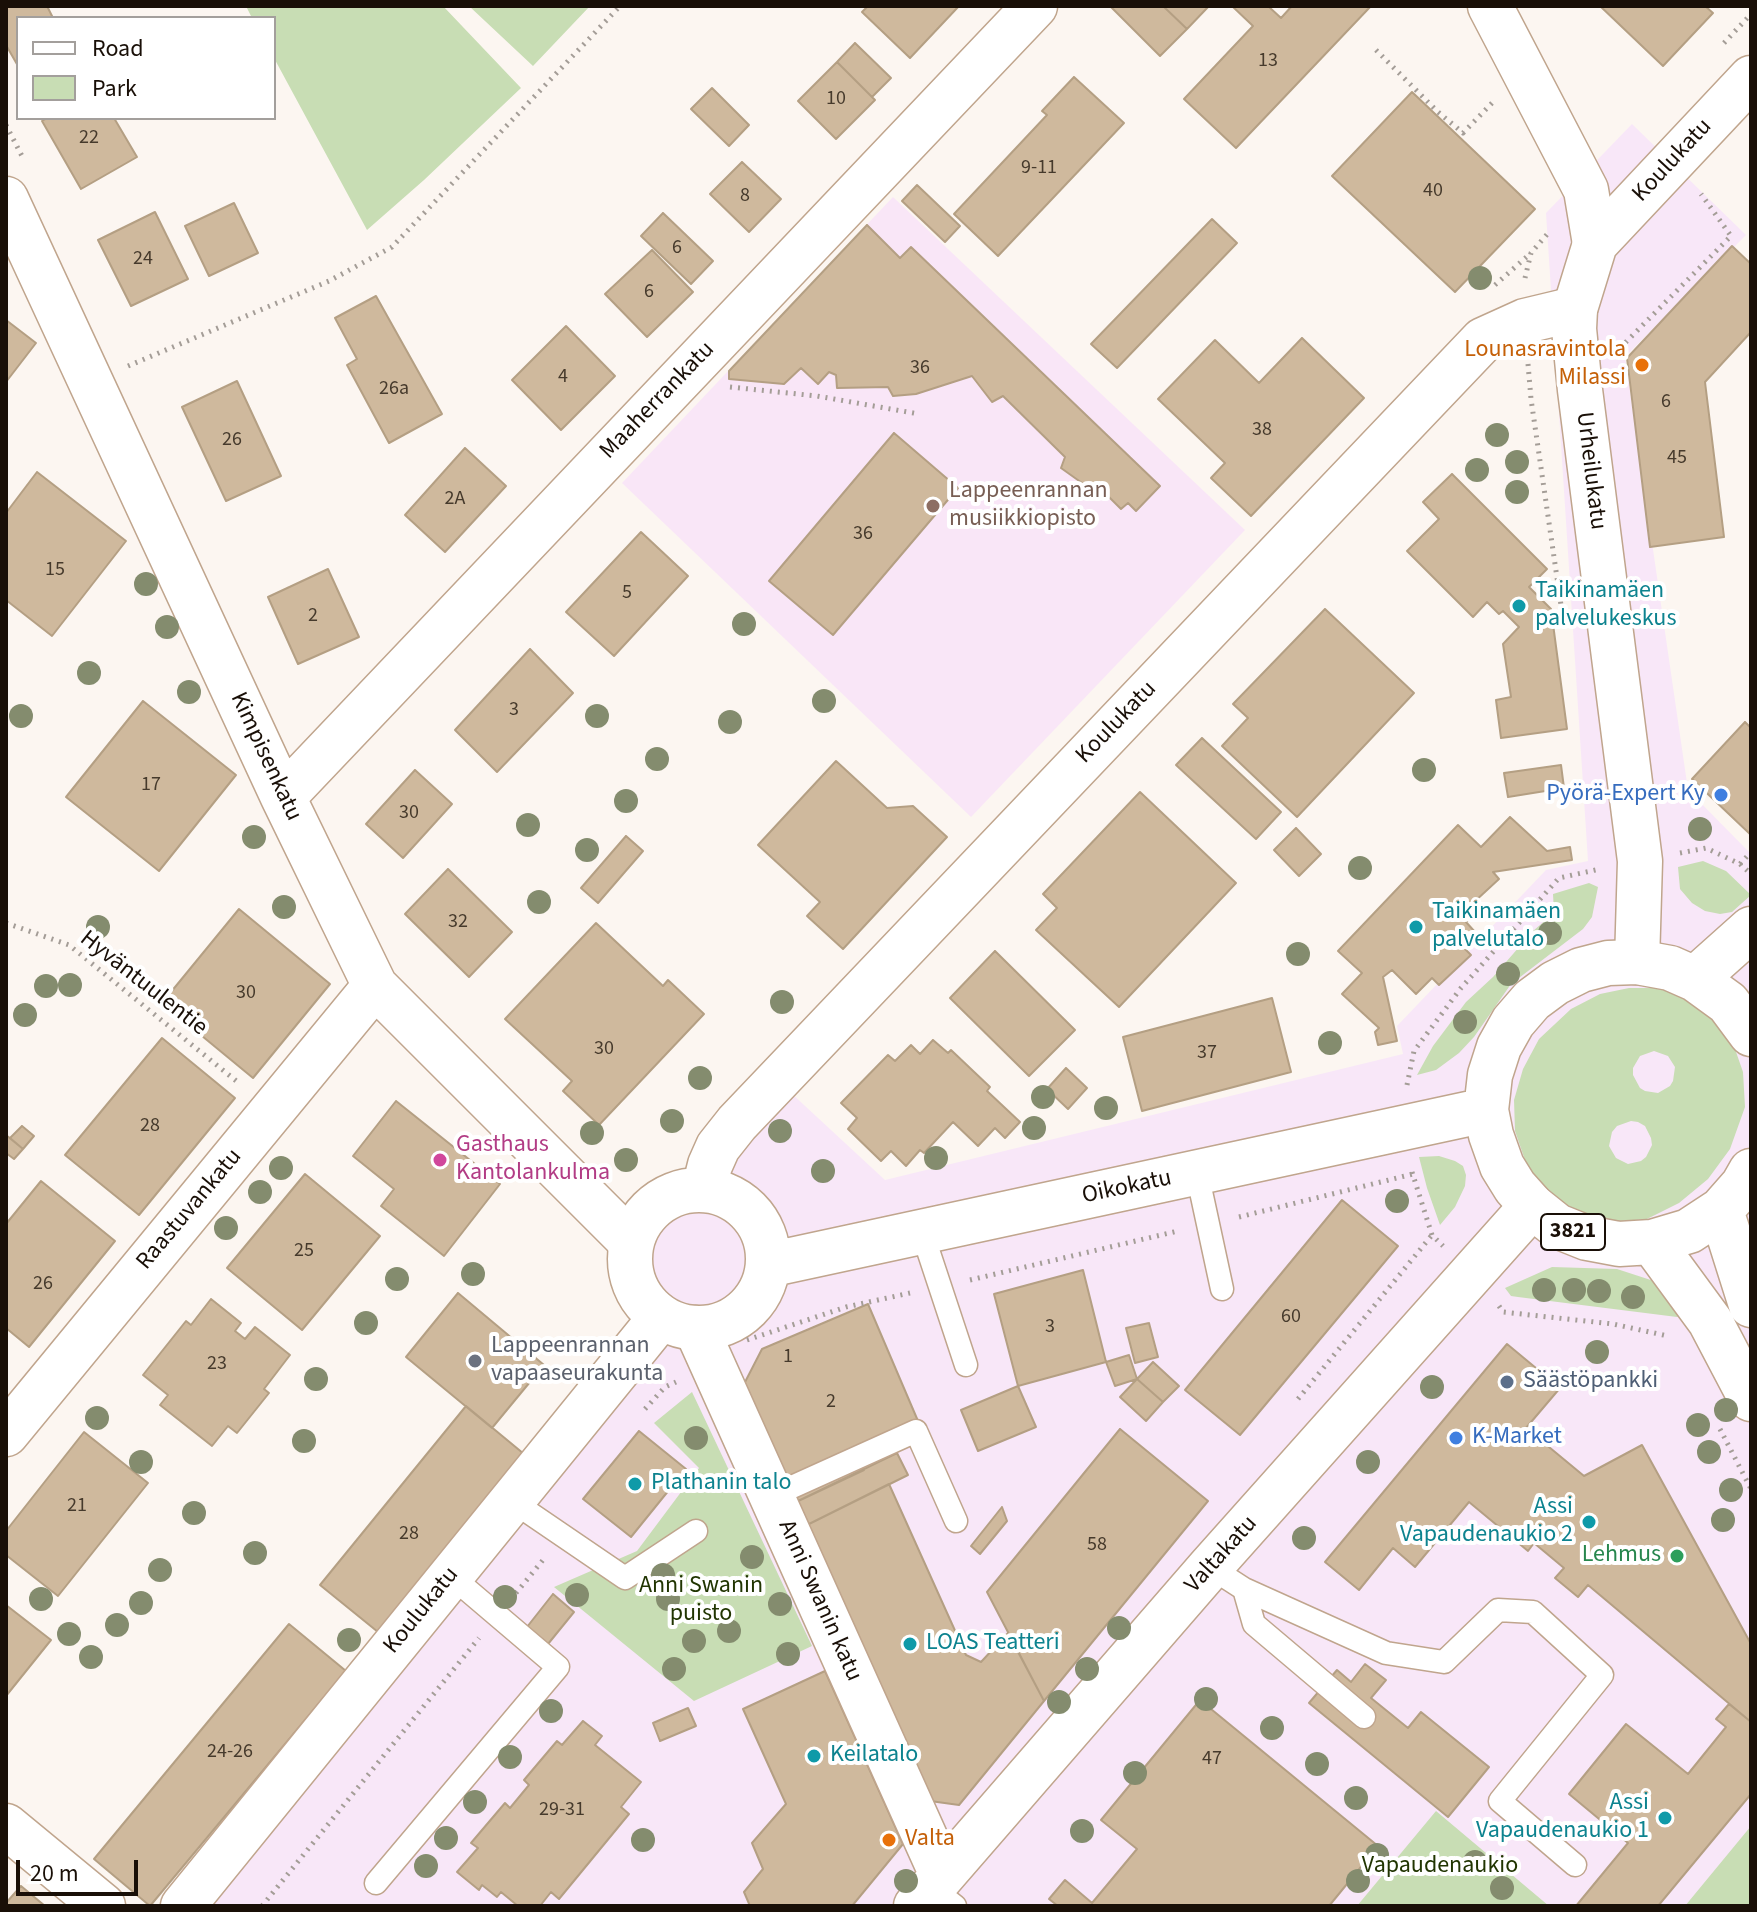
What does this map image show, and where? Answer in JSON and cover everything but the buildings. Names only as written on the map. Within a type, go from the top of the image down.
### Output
[{"type":"street","name":"Maaherrankatu","points":[[283,797],[1035,6]]},
{"type":"street","name":"Urheilukatu","points":[[1490,6],[1586,190],[1595,244],[1575,309],[1574,329],[1640,861],[1637,962]]},
{"type":"street","name":"Koulukatu","points":[[1595,244],[1751,78]]},
{"type":"street","name":"Kimpisenkatu","points":[[6,199],[283,797],[375,986],[631,1242]]},
{"type":"street","name":"Koulukatu","points":[[704,1189],[718,1147],[737,1123],[1483,340],[1525,321],[1575,309]]},
{"type":"street","points":[[1695,979],[1751,929]]},
{"type":"street","name":"3821","points":[[1751,1034],[1728,1003],[1695,979],[1670,968],[1637,962],[1608,963],[1581,970],[1555,983],[1532,1000],[1513,1022],[1499,1047],[1490,1075],[1486,1110],[1502,1166],[1515,1187],[1557,1226],[1587,1238],[1619,1244],[1652,1242],[1689,1231],[1721,1210],[1751,1171]]},
{"type":"street","name":"Raastuvankatu","points":[[6,1434],[375,986]]},
{"type":"street","name":"Oikokatu","points":[[768,1265],[1486,1110]]},
{"type":"street","points":[[704,1189],[724,1194],[742,1204],[756,1219],[765,1236],[768,1265],[764,1283],[743,1312],[727,1322],[690,1336],[641,1298],[632,1279],[629,1261],[631,1242],[646,1213],[680,1191],[704,1189]]},
{"type":"street","name":"Valtakatu","points":[[936,1894],[1227,1578],[1471,1275],[1532,1206]]},
{"type":"street","points":[[1721,1210],[1751,1305]]},
{"type":"street","points":[[1652,1242],[1710,1321],[1751,1399]]},
{"type":"street","name":"Koulukatu","points":[[183,1906],[512,1501],[690,1336]]},
{"type":"street","name":"Anni Swanin katu","points":[[690,1336],[772,1496],[936,1894]]},
{"type":"street","points":[[6,1826],[103,1906]]},
{"type":"lane","points":[[1197,1173],[1222,1289]]},
{"type":"lane","points":[[922,1232],[966,1365]]},
{"type":"lane","points":[[772,1496],[916,1431],[956,1521]]},
{"type":"lane","points":[[512,1501],[625,1578],[696,1531]]},
{"type":"lane","points":[[376,1883],[558,1667],[451,1576]]},
{"type":"lane","points":[[1227,1578],[1254,1624],[1364,1717]]},
{"type":"lane","points":[[1227,1578],[1386,1653],[1444,1662],[1498,1610],[1533,1612],[1602,1675],[1500,1801],[1575,1865]]},
{"type":"path","points":[[123,368],[329,281],[392,247],[620,6]]},
{"type":"path","points":[[1376,50],[1463,133],[1496,99]]},
{"type":"path","points":[[1617,351],[1731,236],[1698,191],[1668,166]]},
{"type":"path","points":[[742,388],[817,396],[919,414]]},
{"type":"path","points":[[1531,399],[1564,627]]},
{"type":"path","points":[[1710,1321],[1672,1337],[1613,1324],[1503,1312],[1432,1235],[1398,1129],[1414,1051],[1461,988],[1559,878],[1706,848],[1740,864],[1751,874]]},
{"type":"path","points":[[1740,864],[1751,852]]},
{"type":"path","name":"Hyväntuulentie","points":[[6,923],[69,945],[247,1090]]},
{"type":"path","points":[[645,1410],[665,1387],[700,1370],[690,1336],[749,1339],[846,1307],[1413,1174]]},
{"type":"path","points":[[1295,1402],[1432,1235]]},
{"type":"path","points":[[262,1906],[563,1535]]},
{"type":"shaded area","points":[[1632,124],[1746,235],[1625,357],[1688,790],[1751,854],[1751,1906],[183,1906],[650,1308],[632,1279],[629,1261],[637,1226],[659,1202],[680,1191],[704,1189],[777,1080],[885,1180],[1403,1054],[1397,1026],[1546,870],[1588,861],[1546,213]]},
{"type":"shaded area","name":"Lappeenrannan musiikkiopisto","points":[[893,197],[1245,530],[971,817],[622,483]]},
{"type":"green space","points":[[246,6],[443,6],[521,88],[367,230],[276,62],[276,16],[251,16]]},
{"type":"green space","points":[[469,6],[590,6],[533,66]]},
{"type":"green space","points":[[1703,861],[1726,871],[1751,895],[1732,912],[1720,914],[1705,911],[1692,903],[1680,889],[1678,867]]},
{"type":"green space","points":[[1589,883],[1598,887],[1592,917],[1583,929],[1511,984],[1459,1053],[1436,1070],[1417,1075],[1433,1046],[1466,1002],[1554,913],[1553,894]]},
{"type":"green space","points":[[1629,988],[1661,988],[1691,997],[1711,1014],[1735,1049],[1743,1072],[1745,1107],[1730,1149],[1708,1179],[1679,1203],[1647,1219],[1610,1222],[1577,1213],[1546,1192],[1526,1163],[1515,1131],[1514,1100],[1523,1069],[1539,1039],[1571,1009],[1600,994]],"holes":[[[1654,1051],[1668,1056],[1675,1067],[1670,1086],[1658,1093],[1640,1088],[1633,1075],[1633,1068],[1640,1056]],[[1631,1121],[1645,1126],[1652,1145],[1641,1161],[1628,1164],[1616,1158],[1609,1146],[1612,1132],[1617,1126]]]},
{"type":"green space","points":[[1439,1156],[1463,1166],[1466,1175],[1465,1186],[1455,1207],[1440,1225],[1419,1157]]},
{"type":"green space","points":[[1552,1267],[1617,1269],[1663,1284],[1695,1310],[1677,1317],[1511,1296],[1505,1288]]},
{"type":"green space","name":"Anni Swanin puisto","points":[[692,1392],[812,1646],[694,1701],[554,1587],[637,1551],[699,1468],[654,1423]]},
{"type":"green space","name":"Vapaudenaukio","points":[[1436,1811],[1549,1906],[1357,1906]]},
{"type":"green space","points":[[1751,1826],[1751,1906],[1685,1906]]},
{"type":"place","name":"Lounasravintola Milassi","points":[[1642,365]]},
{"type":"place","name":"Lappeenrannan musiikkiopisto","points":[[933,506]]},
{"type":"place","name":"Taikinamäen palvelukeskus","points":[[1519,606]]},
{"type":"place","name":"Pyörä-Expert Ky","points":[[1721,795]]},
{"type":"place","name":"Taikinamäen palvelutalo","points":[[1416,927]]},
{"type":"place","name":"Gasthaus Kantolankulma","points":[[440,1160]]},
{"type":"place","name":"Lappeenrannan vapaaseurakunta","points":[[475,1361]]},
{"type":"place","name":"Säästöpankki","points":[[1507,1382]]},
{"type":"place","name":"K-Market","points":[[1456,1438]]},
{"type":"place","name":"Plathanin talo","points":[[635,1484]]},
{"type":"place","name":"Assi Vapaudenaukio 2","points":[[1589,1522]]},
{"type":"place","name":"Lehmus","points":[[1677,1556]]},
{"type":"place","name":"LOAS Teatteri","points":[[910,1644]]},
{"type":"place","name":"Keilatalo","points":[[814,1756]]},
{"type":"place","name":"Assi Vapaudenaukio 1","points":[[1665,1818]]},
{"type":"place","name":"Valta","points":[[889,1840]]}]
